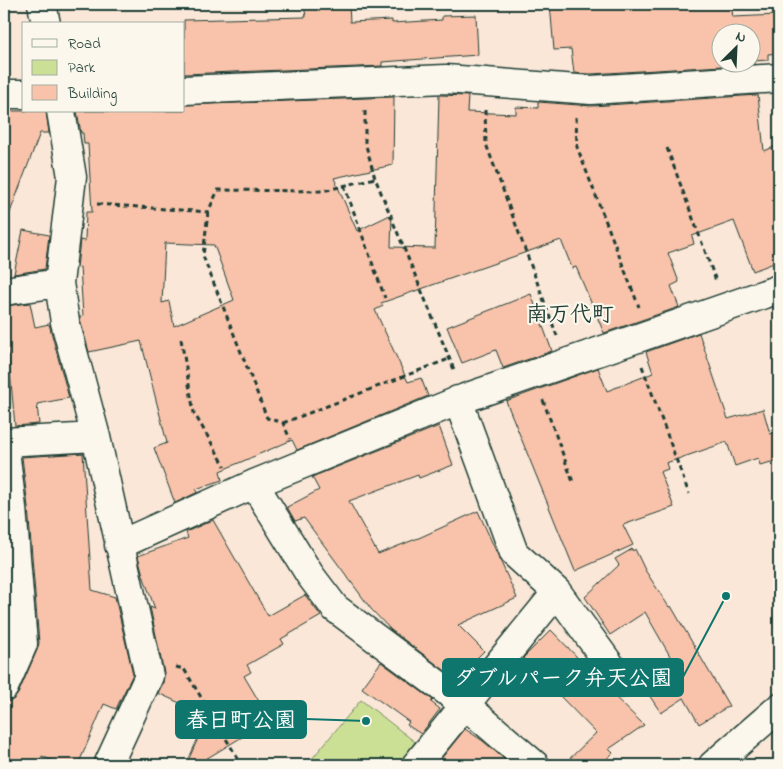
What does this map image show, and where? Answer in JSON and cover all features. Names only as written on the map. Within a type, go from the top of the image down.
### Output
[{"type":"street","points":[[42,4],[46,22]]},
{"type":"street","points":[[185,90],[446,79],[591,90],[779,78]]},
{"type":"street","points":[[4,94],[22,94]]},
{"type":"street","points":[[62,112],[72,178],[59,283],[65,322],[96,437],[149,676],[108,765]]},
{"type":"street","points":[[4,291],[59,283]]},
{"type":"street","points":[[119,546],[246,487],[462,399],[779,289]]},
{"type":"street","points":[[462,399],[514,552],[557,592],[623,683]]},
{"type":"street","points":[[4,687],[23,644],[12,508],[4,442],[96,437]]},
{"type":"street","points":[[246,487],[335,608],[464,704],[535,765]]},
{"type":"street","points":[[416,765],[557,592]]},
{"type":"street","points":[[713,765],[779,708]]},
{"type":"path","points":[[365,82],[365,142],[375,178],[449,359],[462,399]]},
{"type":"path","points":[[485,82],[486,144],[566,363]]},
{"type":"path","points":[[576,89],[577,148],[641,337],[689,494]]},
{"type":"path","points":[[667,148],[726,307]]},
{"type":"path","points":[[375,178],[322,191],[218,190],[208,212],[203,256],[268,418],[283,423],[449,359]]},
{"type":"path","points":[[344,185],[385,298]]},
{"type":"path","points":[[69,202],[208,212]]},
{"type":"path","points":[[181,339],[194,413],[246,487]]},
{"type":"path","points":[[534,374],[573,482]]},
{"type":"path","points":[[283,423],[301,464]]},
{"type":"path","points":[[146,660],[184,669],[240,762],[244,765]]},
{"type":"green space","points":[[361,700],[415,742],[398,765],[318,765],[311,760]]},
{"type":"building","points":[[304,4],[349,4],[350,22],[392,20],[392,23],[442,20],[442,16],[476,15],[478,55],[382,62],[382,66],[185,74],[184,20],[306,17]]},
{"type":"building","points":[[550,4],[731,4],[733,17],[779,15],[779,53],[768,54],[768,60],[760,61],[760,22],[710,22],[710,67],[591,74],[574,73],[571,49],[554,50]]},
{"type":"building","points":[[439,95],[468,96],[467,112],[516,114],[516,107],[538,108],[538,102],[592,106],[758,95],[764,151],[779,145],[779,261],[753,271],[734,221],[692,236],[694,244],[668,253],[679,282],[671,286],[679,307],[604,333],[576,267],[572,268],[561,240],[381,303],[383,306],[375,310],[408,382],[421,378],[428,396],[297,450],[292,440],[220,471],[222,480],[196,489],[198,492],[175,503],[154,448],[167,443],[141,341],[89,352],[80,319],[83,316],[80,267],[77,268],[80,240],[85,241],[86,212],[92,212],[88,144],[84,144],[77,112],[185,112],[185,105],[394,97],[393,165],[334,178],[357,231],[392,214],[391,247],[435,248]],"holes":[[[165,243],[214,245],[234,300],[174,326],[169,301],[162,303]]]},
{"type":"building","points":[[4,111],[46,112],[49,133],[40,133],[6,223],[4,222]]},
{"type":"building","points":[[23,230],[49,235],[45,269],[14,274]]},
{"type":"building","points":[[531,294],[552,351],[503,368],[496,350],[462,363],[447,327]]},
{"type":"building","points":[[30,303],[35,327],[49,324],[69,398],[37,404],[39,424],[15,426],[4,306]]},
{"type":"building","points":[[699,333],[728,419],[763,409],[770,434],[779,431],[779,460],[760,465],[758,458],[735,466],[727,442],[666,463],[668,469],[660,472],[674,507],[623,525],[633,545],[575,571],[506,401],[598,368],[607,391],[653,373],[646,352]]},
{"type":"building","points":[[439,426],[453,465],[419,478],[418,475],[349,501],[378,554],[478,511],[517,598],[458,625],[484,651],[456,679],[391,630],[371,609],[304,518],[295,521],[287,507],[319,490],[312,477]]},
{"type":"building","points":[[83,453],[92,590],[115,597],[133,674],[116,709],[104,704],[78,765],[61,765],[42,756],[38,765],[4,765],[4,702],[13,700],[18,694],[39,643],[22,457]]},
{"type":"building","points":[[213,520],[268,616],[305,595],[321,616],[281,639],[284,644],[247,665],[251,672],[244,676],[270,720],[196,765],[186,765],[208,716],[158,693],[163,683],[164,673],[150,607],[155,609],[138,556],[188,538],[186,532]]},
{"type":"building","points":[[632,549],[633,551],[635,549],[645,570],[669,607],[671,606],[729,706],[699,724],[684,698],[661,713],[637,677],[670,656],[645,612],[610,635],[585,597],[619,565],[615,559]]},
{"type":"building","points":[[4,600],[7,641],[4,649]]},
{"type":"building","points":[[551,630],[577,657],[575,658],[644,725],[609,749],[613,753],[600,765],[563,765],[596,733],[523,658]]},
{"type":"building","points":[[381,662],[433,700],[431,702],[440,709],[421,734],[407,725],[409,722],[362,688]]},
{"type":"building","points":[[465,729],[483,741],[511,765],[436,765]]},
{"type":"place","name":"ダブルパーク弁天公園","points":[[726,596]]},
{"type":"place","name":"春日町公園","points":[[366,721]]},
{"type":"district","name":"南万代町","points":[[570,316]]}]
